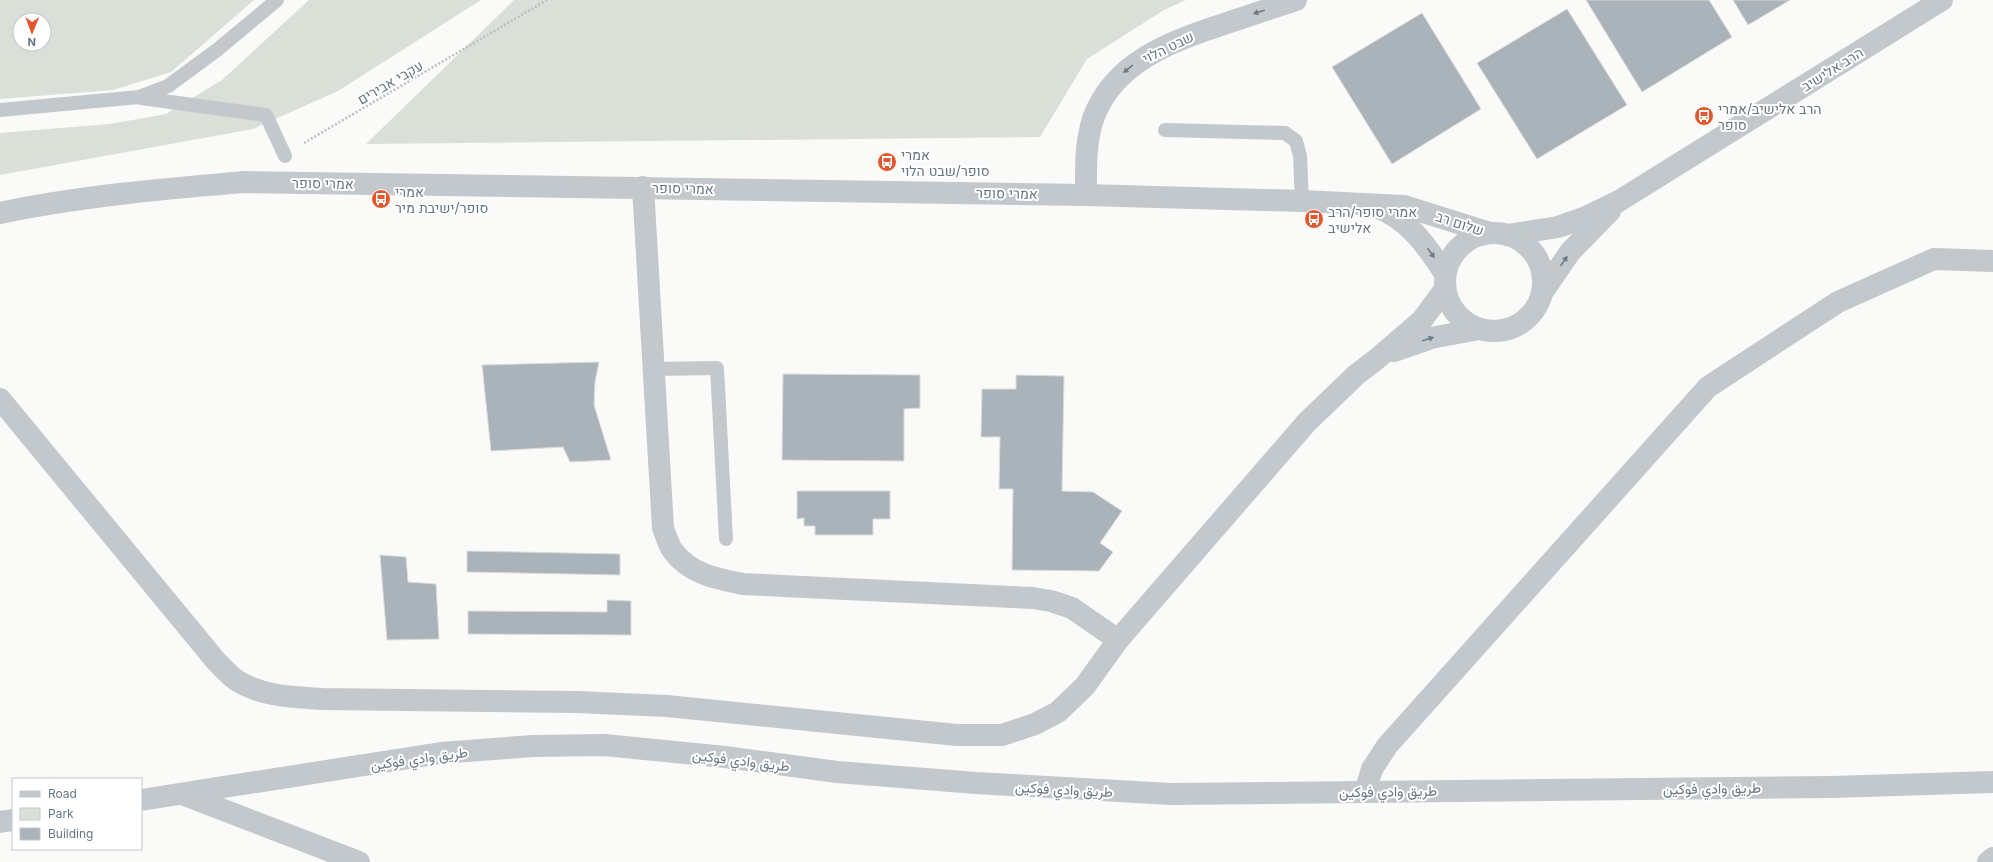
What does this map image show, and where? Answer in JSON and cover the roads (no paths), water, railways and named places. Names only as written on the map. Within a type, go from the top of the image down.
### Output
[{"type":"street","name":"שבט הלוי","points":[[1086,195],[1086,154],[1093,119],[1107,92],[1124,73],[1154,52],[1186,36],[1296,0]]},
{"type":"street","name":"הרב אלישיב","points":[[1619,202],[1942,0]]},
{"type":"street","name":"אמרי סופר","points":[[0,213],[40,204],[150,190],[244,182],[1086,195],[1302,201],[1368,205]]},
{"type":"street","points":[[643,188],[663,528],[672,550],[691,569],[714,579],[744,584],[1045,600],[1072,608],[1118,640]]},
{"type":"street","points":[[0,399],[216,661],[236,679],[258,691],[282,696],[323,699],[577,702],[667,706],[957,735],[1002,735],[1036,724],[1058,712],[1085,686],[1118,640],[1306,422],[1356,375],[1422,320],[1445,281],[1449,261],[1456,250],[1477,236],[1558,228],[1619,202]]},
{"type":"street","points":[[1445,281],[1448,302],[1456,314],[1466,324],[1479,329],[1495,332],[1511,328],[1526,321],[1536,308],[1542,293],[1570,252],[1619,202]]},
{"type":"street","name":"שלום רב","points":[[1368,205],[1404,206],[1499,234]]},
{"type":"street","name":"שלום רב","points":[[1368,205],[1381,209],[1401,220],[1415,233],[1430,251],[1445,281]]},
{"type":"street","points":[[1499,234],[1521,241],[1532,252],[1540,264],[1544,278],[1542,293]]},
{"type":"street","points":[[1365,792],[1372,769],[1387,746],[1708,387],[1845,298],[1934,259],[1993,261]]},
{"type":"street","points":[[1378,358],[1431,338],[1479,329]]},
{"type":"street","name":"طريق وادي فوکين","points":[[142,800],[441,753],[533,746],[604,745],[726,757],[838,772],[1093,791],[1171,794],[1832,787],[1993,782]]},
{"type":"street","points":[[182,794],[359,862]]},
{"type":"street","points":[[0,822],[12,820]]},
{"type":"street","points":[[1988,862],[1993,858]]},
{"type":"lane","points":[[139,97],[168,86],[217,50],[277,0]]},
{"type":"lane","points":[[0,110],[139,97],[266,115],[285,156]]},
{"type":"lane","points":[[1165,130],[1285,133],[1296,141],[1300,156],[1302,201]]},
{"type":"lane","points":[[653,369],[717,368],[726,539]]},
{"type":"place","name":"הרב אלישיב/אמרי סופר","points":[[1704,116]]},
{"type":"place","name":"אמרי סופר/שבט הלוי","points":[[887,162]]},
{"type":"place","name":"אמרי סופר/ישיבת מיר","points":[[381,199]]},
{"type":"place","name":"אמרי סופר/הרב אלישיב","points":[[1314,219]]}]
